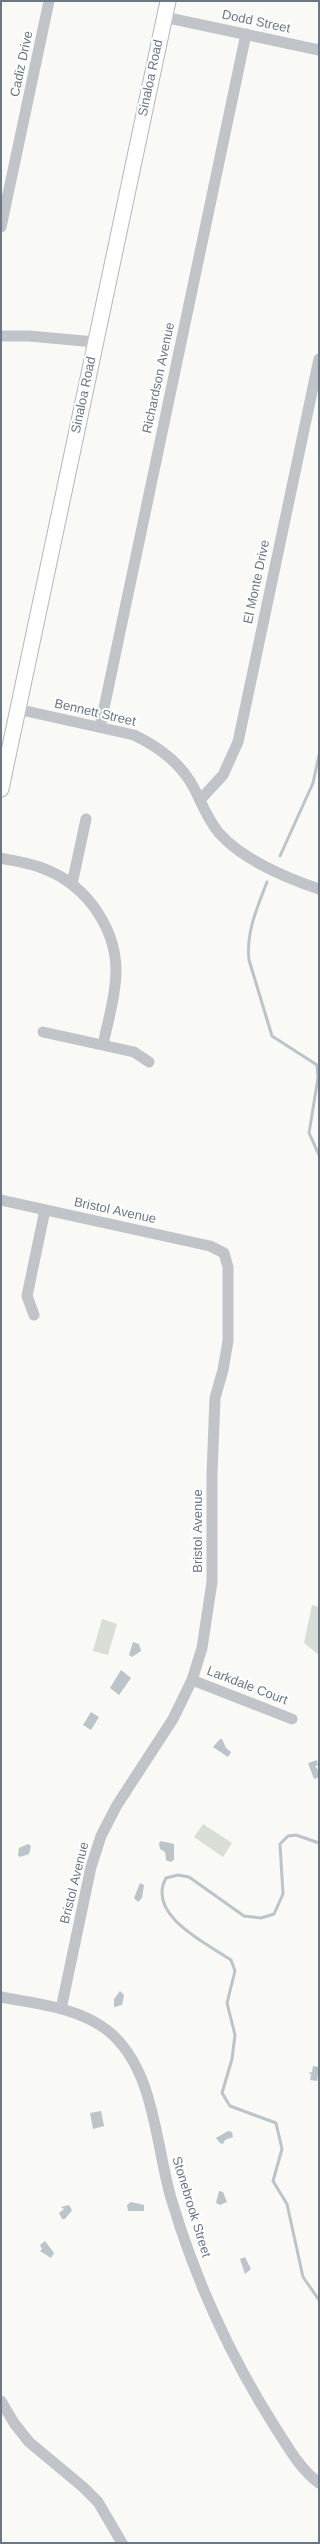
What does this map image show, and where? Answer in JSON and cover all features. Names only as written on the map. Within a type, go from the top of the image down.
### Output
[{"type":"street","name":"Cadiz Drive","points":[[1,227],[50,1]]},
{"type":"street","name":"Sinaloa Road","points":[[1,789],[168,1]]},
{"type":"street","name":"Dodd Street","points":[[164,17],[319,50]]},
{"type":"street","name":"Richardson Avenue","points":[[100,727],[246,34]]},
{"type":"street","points":[[1,336],[30,336],[95,342]]},
{"type":"street","name":"El Monte Drive","points":[[200,800],[223,775],[238,742],[319,359]]},
{"type":"street","name":"Bennett Street","points":[[17,709],[134,735],[161,750],[183,772],[215,827],[232,846],[247,856],[319,889]]},
{"type":"street","points":[[72,884],[86,819]]},
{"type":"street","points":[[1,858],[42,867],[72,884],[99,914],[114,951],[116,985],[103,1045]]},
{"type":"street","points":[[42,1032],[134,1052],[149,1062]]},
{"type":"street","name":"Bristol Avenue","points":[[1,1200],[218,1248],[227,1260],[228,1341],[223,1370],[215,1398],[212,1459],[212,1582],[202,1648],[192,1680],[173,1719],[117,1805],[101,1836],[91,1867],[60,2009]]},
{"type":"street","points":[[34,1315],[27,1296],[45,1210]]},
{"type":"street","name":"Larkdale Court","points":[[192,1680],[292,1719]]},
{"type":"street","name":"Stonebrook Street","points":[[1,1997],[60,2009],[84,2017],[106,2030],[123,2046],[138,2067],[146,2089],[173,2204],[198,2277],[216,2319],[264,2410],[292,2454],[319,2483]]},
{"type":"street","points":[[1,2401],[14,2423],[29,2442],[84,2487],[98,2502],[122,2543]]},
{"type":"shaded area","points":[[312,1605],[319,1607],[319,1655],[304,1643]]},
{"type":"shaded area","points":[[102,1619],[117,1624],[108,1655],[93,1651]]},
{"type":"shaded area","points":[[133,1642],[139,1644],[141,1651],[132,1657],[129,1655]]},
{"type":"shaded area","points":[[121,1670],[131,1678],[119,1695],[110,1688]]},
{"type":"shaded area","points":[[91,1712],[99,1717],[91,1730],[83,1725]]},
{"type":"shaded area","points":[[220,1739],[222,1739],[226,1748],[231,1752],[228,1757],[213,1747]]},
{"type":"shaded area","points":[[317,1760],[318,1765],[315,1766],[319,1771],[319,1777],[314,1779],[308,1763]]},
{"type":"shaded area","points":[[203,1824],[232,1843],[223,1857],[194,1837]]},
{"type":"shaded area","points":[[161,1841],[174,1844],[174,1860],[170,1862],[166,1860],[165,1852],[160,1849],[159,1843]]},
{"type":"shaded area","points":[[28,1844],[31,1846],[29,1854],[20,1857],[18,1855],[19,1848]]},
{"type":"shaded area","points":[[140,1883],[144,1885],[142,1898],[138,1902],[134,1898]]},
{"type":"shaded area","points":[[120,1991],[124,1995],[122,2005],[114,2007],[114,1999]]},
{"type":"shaded area","points":[[313,2066],[319,2067],[317,2081],[310,2080],[311,2074],[308,2073],[312,2072]]},
{"type":"shaded area","points":[[101,2111],[104,2126],[93,2129],[90,2113]]},
{"type":"shaded area","points":[[228,2131],[232,2132],[233,2137],[225,2140],[223,2144],[220,2143],[216,2138]]},
{"type":"shaded area","points":[[219,2191],[223,2192],[227,2202],[220,2205],[216,2203]]},
{"type":"shaded area","points":[[131,2202],[144,2205],[144,2211],[128,2211],[127,2205]]},
{"type":"shaded area","points":[[69,2205],[72,2210],[65,2219],[62,2219],[59,2213],[64,2209],[61,2207]]},
{"type":"shaded area","points":[[45,2241],[54,2253],[51,2258],[40,2251],[42,2249],[40,2245]]},
{"type":"shaded area","points":[[245,2257],[251,2269],[245,2274],[240,2259]]},
{"type":"waterway","points":[[280,856],[313,783],[319,755]]},
{"type":"waterway","points":[[267,882],[253,920],[249,940],[249,960],[272,1036],[317,1065],[318,1078],[309,1133],[319,1155]]},
{"type":"waterway","points":[[319,1843],[296,1835],[288,1836],[280,1844],[283,1894],[274,1914],[261,1918],[244,1916],[189,1877],[178,1875],[166,1878],[162,1891],[164,1904],[171,1916],[194,1936],[231,1960],[235,1971],[227,2003],[235,2035],[232,2059],[222,2093],[230,2106],[276,2123],[282,2149],[273,2181],[287,2204],[303,2277],[319,2300]]}]
